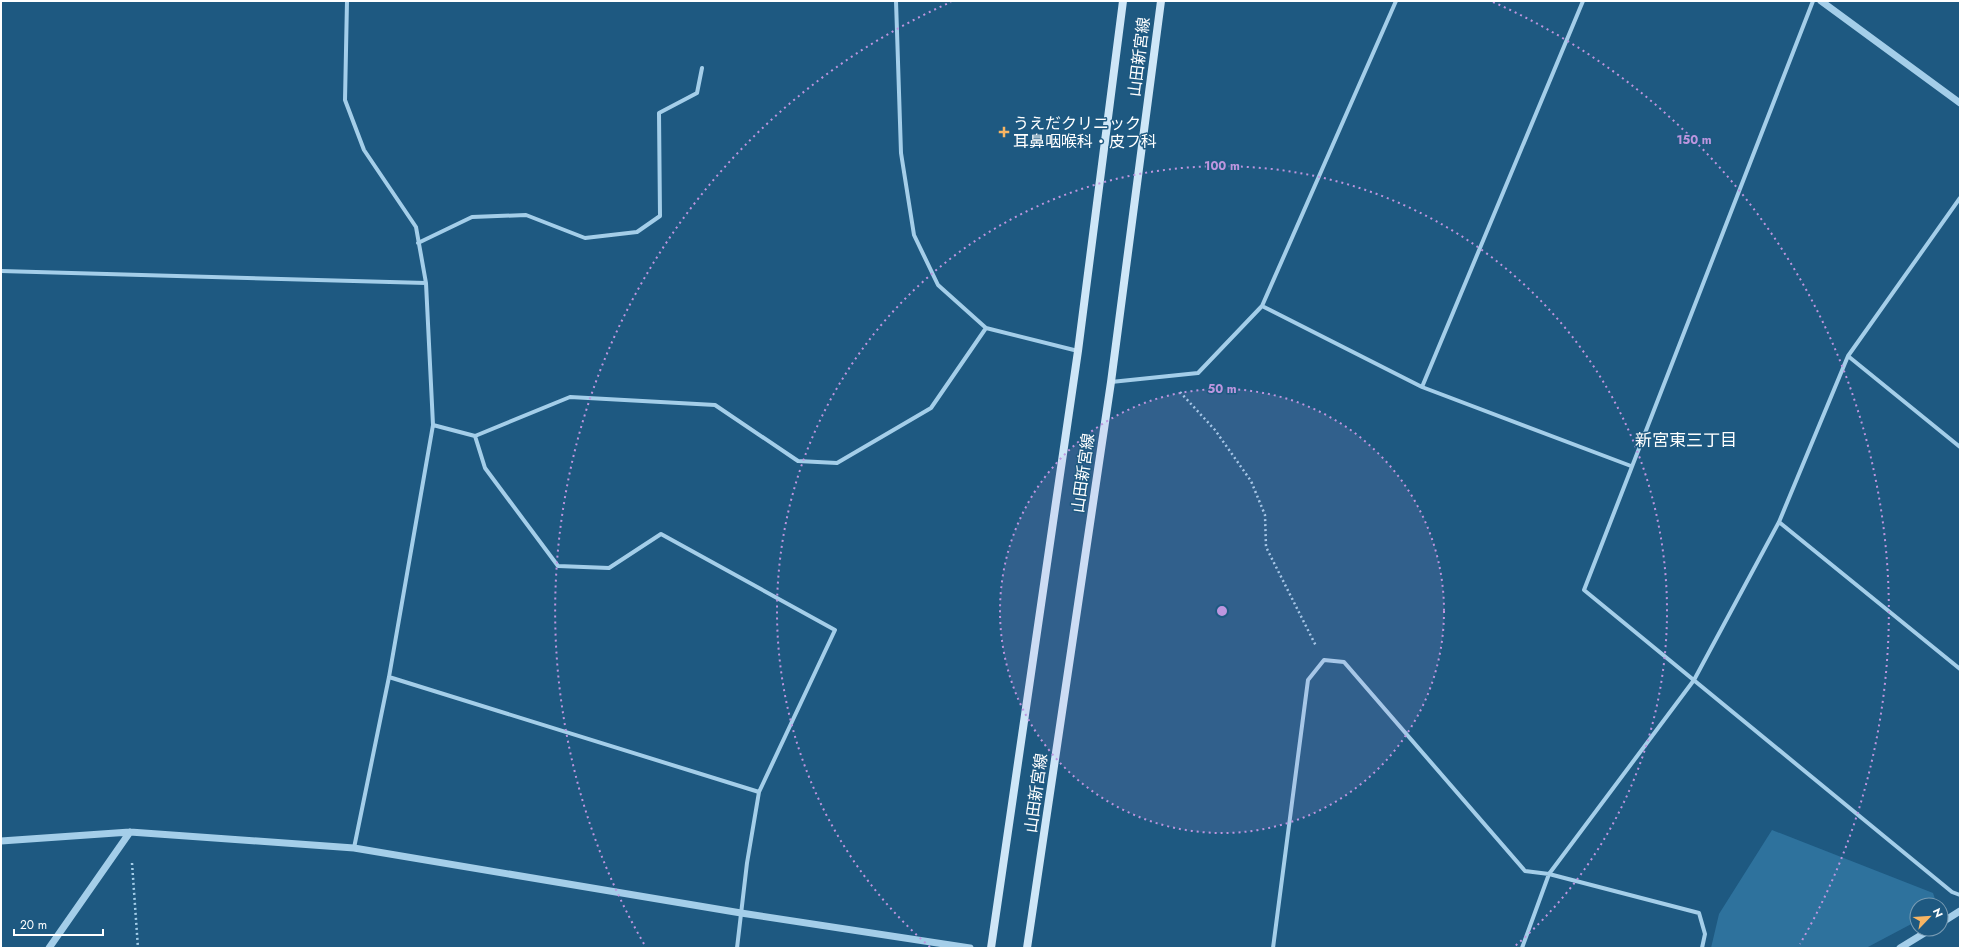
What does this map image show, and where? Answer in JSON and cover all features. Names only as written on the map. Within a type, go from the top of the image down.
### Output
[{"type":"main road","name":"山田新宮線","points":[[991,948],[1078,351],[1123,1]]},
{"type":"main road","name":"山田新宮線","points":[[1027,948],[1111,382],[1161,1]]},
{"type":"street","points":[[347,1],[344,100],[364,150],[416,227],[426,283],[433,424],[389,677],[354,848]]},
{"type":"street","points":[[896,1],[901,153],[914,235],[938,285],[986,328],[1078,351]]},
{"type":"street","points":[[1111,382],[1198,373],[1262,306],[1396,1]]},
{"type":"street","points":[[1422,386],[1583,1]]},
{"type":"street","points":[[1813,1],[1584,590],[1946,887],[1960,895]]},
{"type":"street","points":[[1821,1],[1960,103]]},
{"type":"street","points":[[418,243],[472,217],[526,215],[585,238],[637,232],[660,216],[659,113],[697,93],[702,68]]},
{"type":"street","points":[[1522,948],[1549,874],[1694,680],[1779,522],[1848,356],[1960,198]]},
{"type":"street","points":[[1,271],[426,283]]},
{"type":"street","points":[[1262,306],[1422,386],[1631,466]]},
{"type":"street","points":[[433,424],[475,436],[570,397],[715,404],[798,461],[837,463],[931,408],[986,328]]},
{"type":"street","points":[[1848,356],[1960,447]]},
{"type":"street","points":[[475,436],[485,468],[558,566],[609,568],[661,534],[835,630],[759,792],[747,863],[737,948]]},
{"type":"street","points":[[1779,522],[1960,669]]},
{"type":"street","points":[[1273,948],[1308,680],[1324,660],[1344,662],[1525,871],[1549,874],[1699,913],[1705,934],[1702,948]]},
{"type":"street","points":[[389,677],[759,792]]},
{"type":"street","points":[[50,948],[130,832]]},
{"type":"street","points":[[1,841],[130,832],[354,848],[741,913],[970,948]]},
{"type":"street","points":[[1949,918],[1960,911]]},
{"type":"street","points":[[1900,948],[1918,937]]},
{"type":"path","points":[[1172,376],[1180,391],[1215,430],[1250,481],[1265,516],[1266,547],[1324,660]]},
{"type":"path","points":[[130,832],[138,948]]},
{"type":"shaded area","points":[[1772,830],[1933,893],[1934,897],[1909,897],[1909,925],[1866,948],[1711,948],[1719,914]]},
{"type":"place","name":"うえだクリニック 耳鼻咽喉科・皮フ科","points":[[1004,132]]},
{"type":"district","name":"新宮東三丁目","points":[[1686,440]]}]
